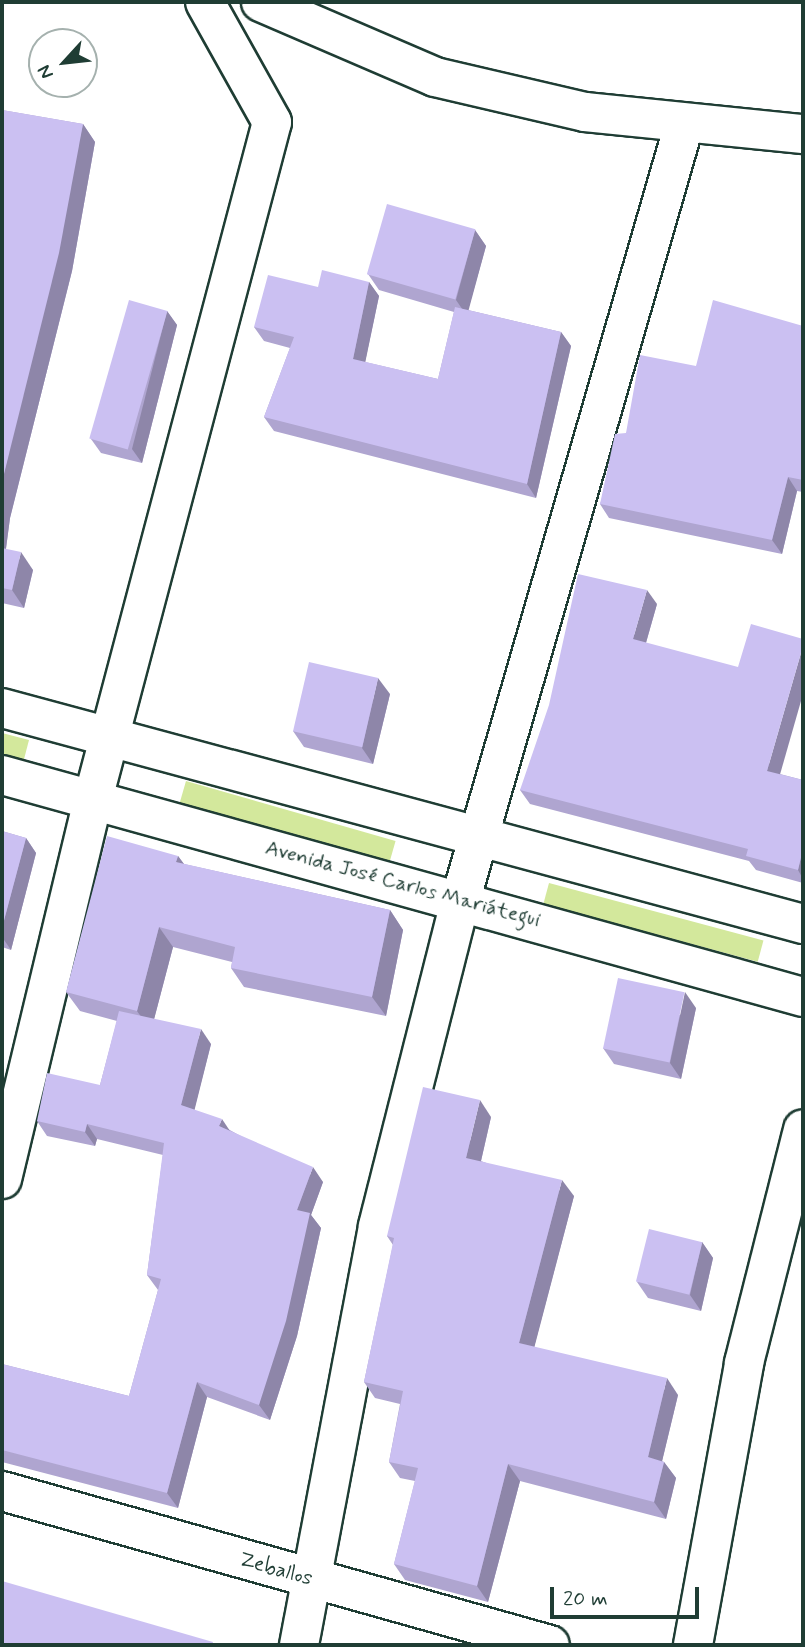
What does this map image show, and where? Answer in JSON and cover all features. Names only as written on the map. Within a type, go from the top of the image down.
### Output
[{"type":"street","points":[[2,1179],[93,799],[112,737],[272,122],[205,2]]},
{"type":"street","points":[[261,2],[435,77],[585,112],[684,125],[803,134]]},
{"type":"street","points":[[299,1645],[315,1580],[378,1226],[461,898],[684,125]]},
{"type":"street","points":[[2,708],[803,925]]},
{"type":"street","name":"Avenida José Carlos Mariátegui","points":[[2,775],[461,898],[803,997]]},
{"type":"street","points":[[693,1645],[744,1363],[803,1129]]},
{"type":"street","name":"Zeballos","points":[[2,1491],[550,1645]]},
{"type":"green space","points":[[2,733],[29,740],[23,763],[2,757]]},
{"type":"green space","points":[[186,781],[396,841],[389,863],[180,803]]},
{"type":"green space","points":[[549,883],[763,940],[758,962],[543,904]]},
{"type":"building","points":[[2,110],[83,124],[59,253],[2,482]]},
{"type":"building","points":[[387,204],[475,229],[455,300],[367,274]]},
{"type":"building","points":[[322,270],[369,282],[353,359],[438,379],[455,307],[561,332],[527,484],[264,417],[294,337],[254,327],[268,275],[318,287]]},
{"type":"building","points":[[129,300],[167,311],[128,449],[89,438]]},
{"type":"building","points":[[713,300],[803,326],[803,480],[788,477],[772,540],[600,504],[615,434],[626,433],[640,355],[696,366]]},
{"type":"building","points":[[2,548],[21,552],[12,590],[2,588]]},
{"type":"building","points":[[578,574],[647,590],[633,639],[738,667],[751,624],[803,639],[767,771],[803,780],[803,849],[798,870],[746,856],[748,849],[520,790],[549,705]]},
{"type":"building","points":[[309,662],[378,678],[362,747],[293,731]]},
{"type":"building","points":[[2,831],[26,838],[2,928]]},
{"type":"building","points":[[107,836],[178,856],[176,862],[390,910],[372,997],[231,968],[235,947],[159,927],[137,1011],[66,992]]},
{"type":"building","points":[[618,978],[685,992],[670,1063],[603,1048]]},
{"type":"building","points":[[119,1011],[201,1029],[181,1105],[222,1119],[219,1126],[313,1167],[297,1210],[310,1213],[286,1321],[259,1405],[197,1382],[167,1493],[2,1450],[2,1364],[129,1396],[161,1279],[147,1275],[164,1143],[87,1124],[85,1132],[37,1121],[47,1073],[100,1085]]},
{"type":"building","points":[[423,1087],[480,1100],[466,1158],[562,1180],[519,1343],[667,1378],[648,1457],[664,1462],[654,1502],[508,1464],[477,1586],[394,1564],[418,1468],[389,1462],[403,1391],[364,1382],[394,1238],[387,1236]]},
{"type":"building","points":[[649,1229],[702,1242],[689,1295],[636,1281]]},
{"type":"building","points":[[2,1581],[213,1642],[212,1645],[2,1645]]}]
